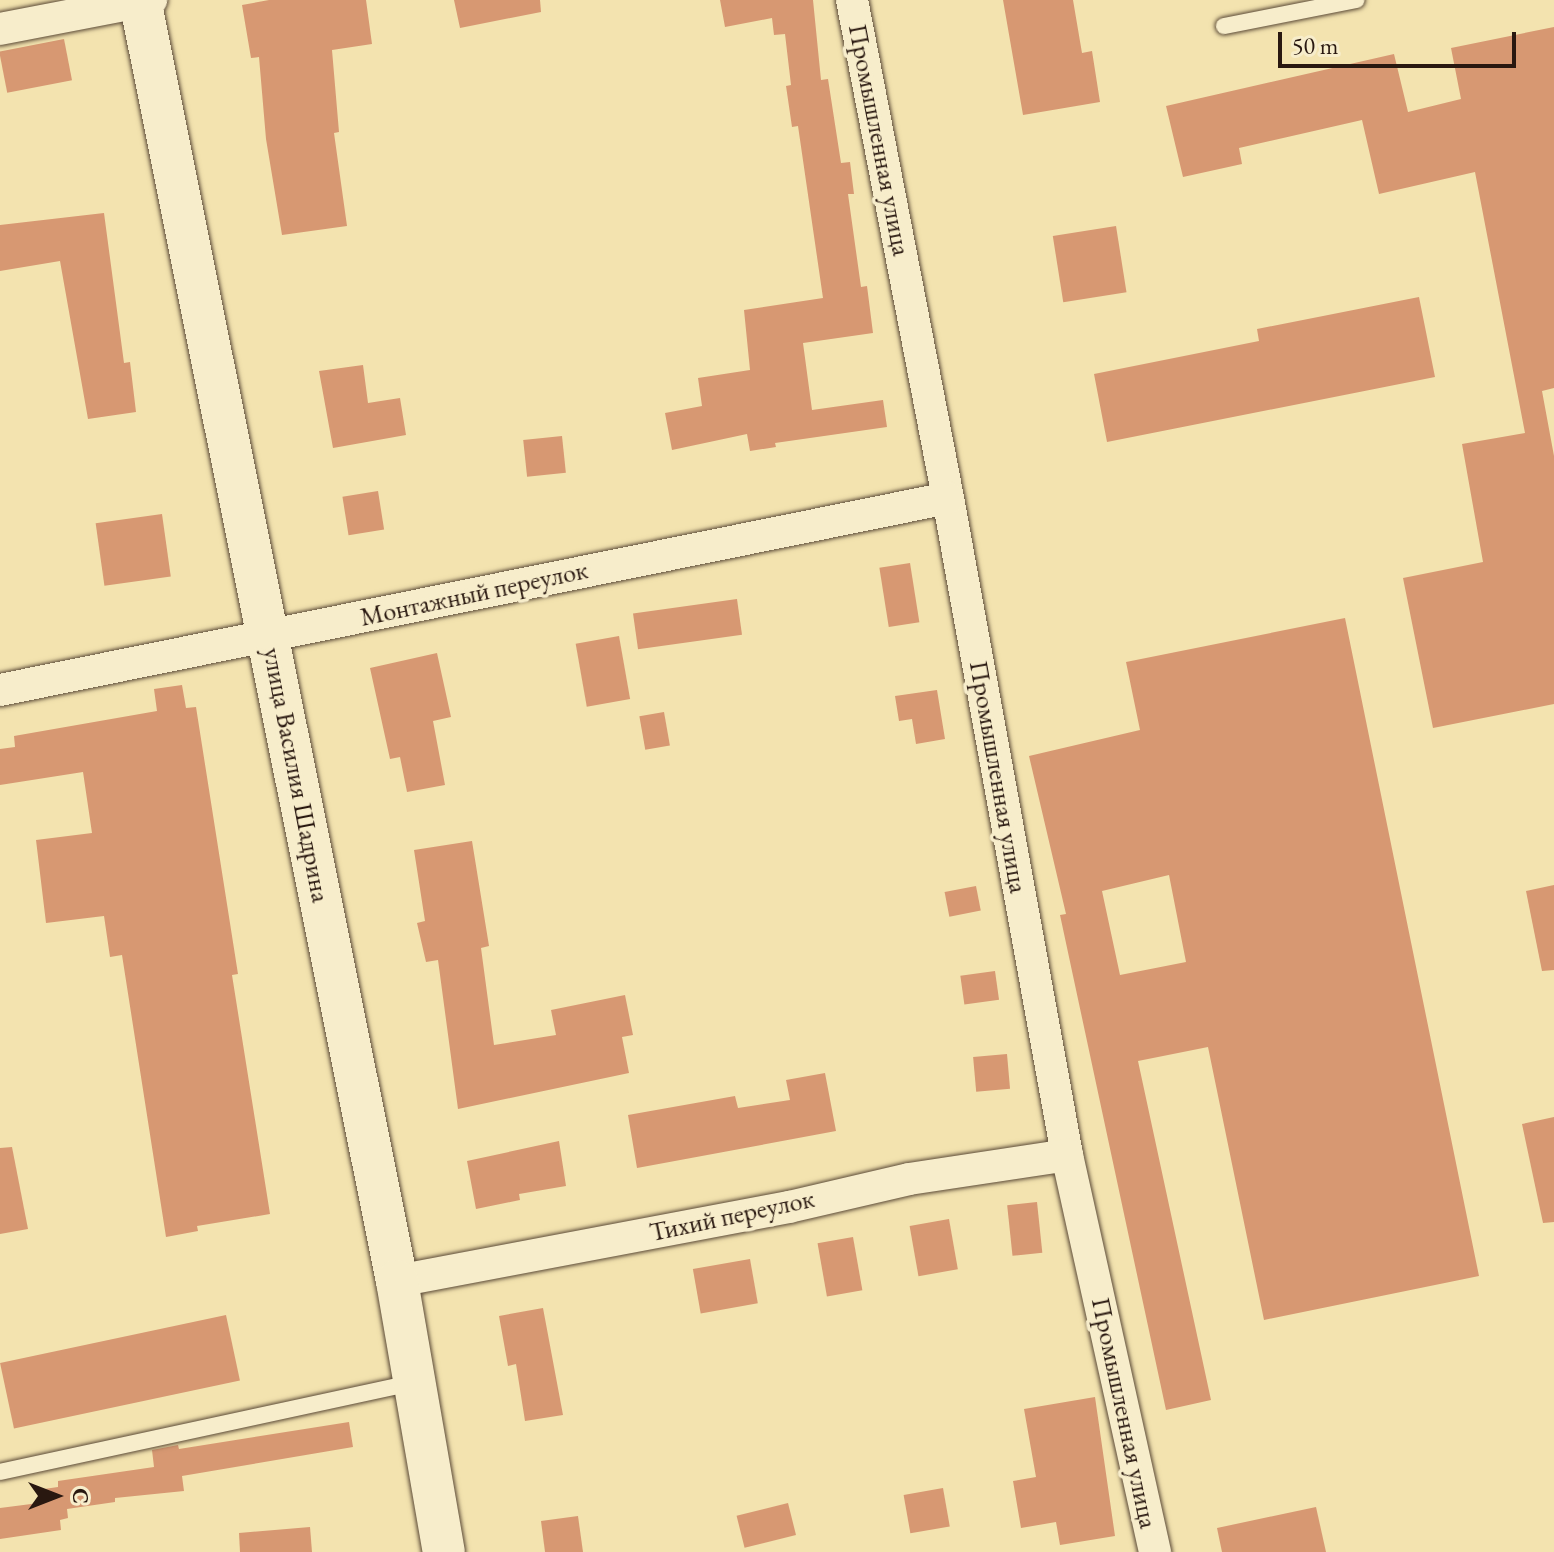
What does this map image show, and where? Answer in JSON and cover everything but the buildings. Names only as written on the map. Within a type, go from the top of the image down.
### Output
[{"type":"street","name":"Промышленная улица","points":[[852,0],[948,498],[1067,1155],[1155,1552]]},
{"type":"street","points":[[0,29],[144,1]]},
{"type":"street","name":"улица Василия Шадрина","points":[[144,1],[397,1281],[444,1552]]},
{"type":"street","name":"Монтажный переулок","points":[[0,690],[948,498]]},
{"type":"street","name":"Тихий переулок","points":[[397,1281],[789,1207],[909,1179],[1067,1155]]},
{"type":"lane","points":[[1224,26],[1356,0]]},
{"type":"lane","points":[[0,1472],[415,1383]]}]
